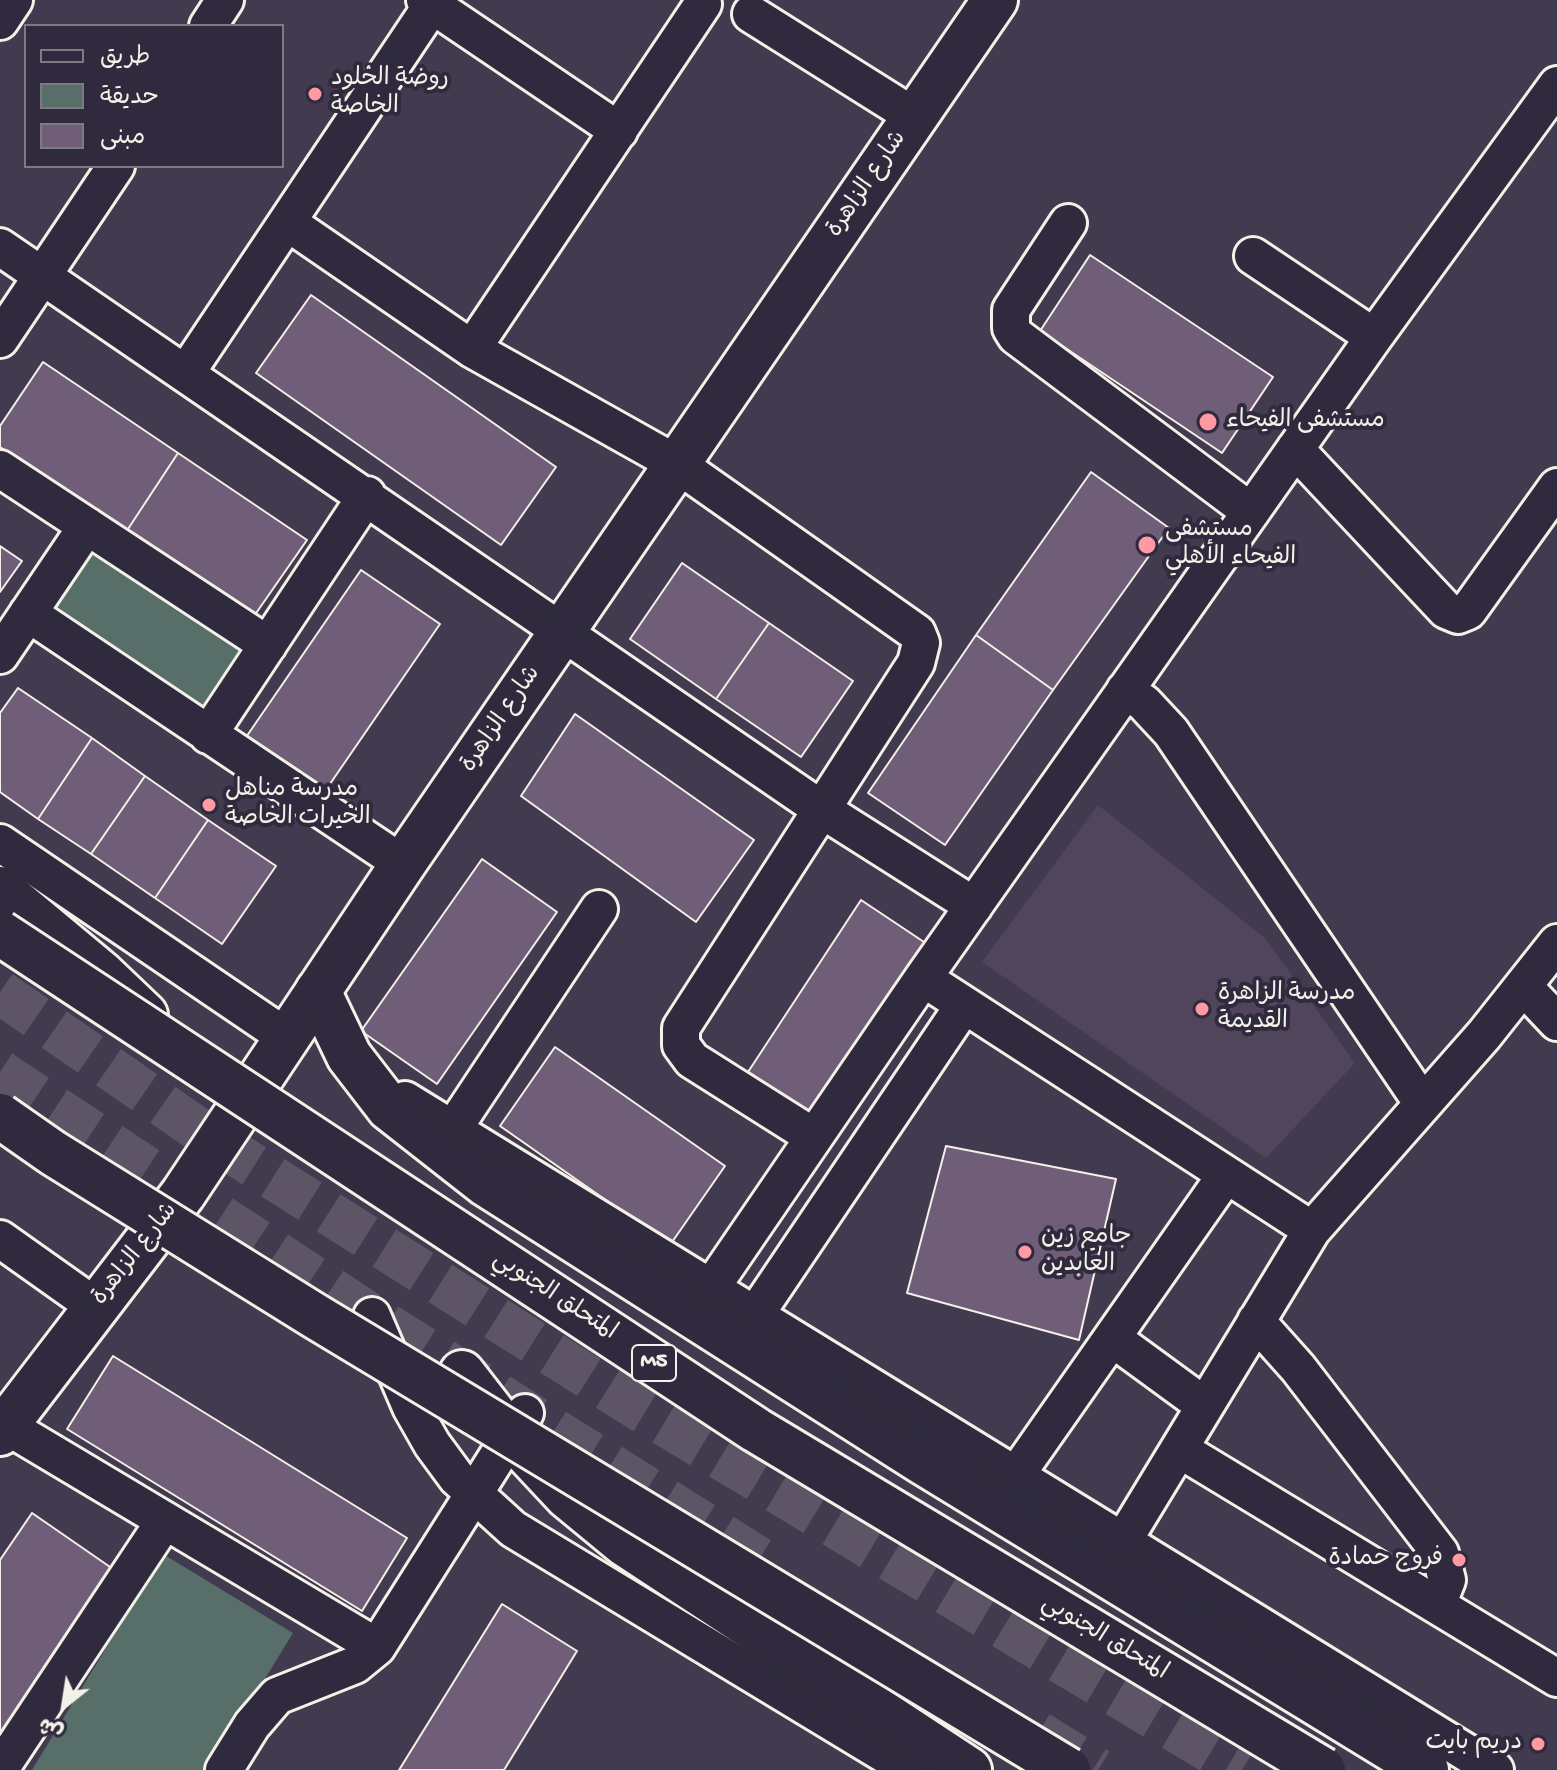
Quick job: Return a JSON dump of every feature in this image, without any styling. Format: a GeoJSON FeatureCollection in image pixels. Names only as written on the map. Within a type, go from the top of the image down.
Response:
{"type":"FeatureCollection","features":[{"type":"Feature","properties":{"kind":"main road","name":"شارع الزاهرة"},"geometry":{"type":"LineString","coordinates":[[2,1427],[183,1194],[403,864],[995,0]]}},
{"type":"Feature","properties":{"kind":"main road"},"geometry":{"type":"LineString","coordinates":[[0,889],[102,974],[181,1050]]}},
{"type":"Feature","properties":{"kind":"main road","name":"المتحلق الجنوبي"},"geometry":{"type":"LineString","coordinates":[[0,933],[756,1430],[1323,1770]]}},
{"type":"Feature","properties":{"kind":"main road"},"geometry":{"type":"LineString","coordinates":[[318,991],[349,1056],[370,1086],[410,1127],[486,1184],[921,1461],[1426,1770]]}},
{"type":"Feature","properties":{"kind":"main road"},"geometry":{"type":"LineString","coordinates":[[0,1116],[53,1153],[315,1316],[1068,1770]]}},
{"type":"Feature","properties":{"kind":"main road"},"geometry":{"type":"LineString","coordinates":[[462,1373],[517,1424],[567,1496],[624,1543],[969,1770]]}},
{"type":"Feature","properties":{"kind":"street"},"geometry":{"type":"LineString","coordinates":[[0,21],[14,0]]}},
{"type":"Feature","properties":{"kind":"street"},"geometry":{"type":"LineString","coordinates":[[209,24],[225,0]]}},
{"type":"Feature","properties":{"kind":"street"},"geometry":{"type":"LineString","coordinates":[[186,373],[429,2],[619,131]]}},
{"type":"Feature","properties":{"kind":"street"},"geometry":{"type":"LineString","coordinates":[[472,349],[619,131],[700,2],[734,20],[755,7],[915,117]]}},
{"type":"Feature","properties":{"kind":"street"},"geometry":{"type":"LineString","coordinates":[[711,1288],[1125,690],[1374,337],[1557,85]]}},
{"type":"Feature","properties":{"kind":"street"},"geometry":{"type":"LineString","coordinates":[[0,339],[115,168]]}},
{"type":"Feature","properties":{"kind":"street"},"geometry":{"type":"LineString","coordinates":[[287,222],[472,349],[677,464],[917,633],[920,654],[916,663],[685,1020],[680,1036],[692,1060],[814,1137]]}},
{"type":"Feature","properties":{"kind":"street"},"geometry":{"type":"LineString","coordinates":[[1068,223],[1011,310],[1011,328],[1016,336],[1251,512]]}},
{"type":"Feature","properties":{"kind":"street"},"geometry":{"type":"LineString","coordinates":[[0,247],[367,495],[821,809],[974,906]]}},
{"type":"Feature","properties":{"kind":"street"},"geometry":{"type":"LineString","coordinates":[[1253,256],[1374,337]]}},
{"type":"Feature","properties":{"kind":"street"},"geometry":{"type":"LineString","coordinates":[[1295,449],[1446,610],[1458,615],[1468,611],[1557,487]]}},
{"type":"Feature","properties":{"kind":"street"},"geometry":{"type":"LineString","coordinates":[[0,469],[268,645]]}},
{"type":"Feature","properties":{"kind":"street"},"geometry":{"type":"LineString","coordinates":[[208,735],[367,495]]}},
{"type":"Feature","properties":{"kind":"street"},"geometry":{"type":"LineString","coordinates":[[0,655],[87,526]]}},
{"type":"Feature","properties":{"kind":"street"},"geometry":{"type":"LineString","coordinates":[[28,613],[403,864]]}},
{"type":"Feature","properties":{"kind":"street"},"geometry":{"type":"LineString","coordinates":[[1125,690],[1144,703],[1171,732],[1423,1104]]}},
{"type":"Feature","properties":{"kind":"street"},"geometry":{"type":"LineString","coordinates":[[0,843],[286,1037]]}},
{"type":"Feature","properties":{"kind":"street"},"geometry":{"type":"LineString","coordinates":[[453,1129],[599,909]]}},
{"type":"Feature","properties":{"kind":"street"},"geometry":{"type":"LineString","coordinates":[[1123,1541],[1312,1230],[1524,987],[1557,943]]}},
{"type":"Feature","properties":{"kind":"street"},"geometry":{"type":"LineString","coordinates":[[923,978],[1312,1230]]}},
{"type":"Feature","properties":{"kind":"street"},"geometry":{"type":"LineString","coordinates":[[1524,987],[1557,1022]]}},
{"type":"Feature","properties":{"kind":"street"},"geometry":{"type":"LineString","coordinates":[[755,1315],[964,1005]]}},
{"type":"Feature","properties":{"kind":"street"},"geometry":{"type":"LineString","coordinates":[[370,1086],[406,1100],[1495,1770]]}},
{"type":"Feature","properties":{"kind":"street"},"geometry":{"type":"LineString","coordinates":[[1016,1475],[1226,1175]]}},
{"type":"Feature","properties":{"kind":"street"},"geometry":{"type":"LineString","coordinates":[[0,1239],[96,1307]]}},
{"type":"Feature","properties":{"kind":"street"},"geometry":{"type":"LineString","coordinates":[[372,1316],[411,1407],[432,1444],[474,1495],[551,1555],[911,1770]]}},
{"type":"Feature","properties":{"kind":"street"},"geometry":{"type":"LineString","coordinates":[[1256,1321],[1298,1368],[1440,1553],[1447,1580],[1437,1605]]}},
{"type":"Feature","properties":{"kind":"street"},"geometry":{"type":"LineString","coordinates":[[1112,1338],[1205,1406]]}},
{"type":"Feature","properties":{"kind":"street"},"geometry":{"type":"LineString","coordinates":[[224,1770],[252,1725],[277,1696],[355,1665],[377,1647],[517,1424]]}},
{"type":"Feature","properties":{"kind":"street"},"geometry":{"type":"LineString","coordinates":[[2,1427],[377,1647]]}},
{"type":"Feature","properties":{"kind":"street"},"geometry":{"type":"LineString","coordinates":[[1179,1449],[1557,1678]]}},
{"type":"Feature","properties":{"kind":"street"},"geometry":{"type":"LineString","coordinates":[[0,1769],[164,1522]]}},
{"type":"Feature","properties":{"kind":"shaded area"},"geometry":{"type":"Polygon","coordinates":[[[1098,805],[1265,938],[1355,1063],[1266,1158],[982,962],[1098,805]]]}},
{"type":"Feature","properties":{"kind":"green space"},"geometry":{"type":"Polygon","coordinates":[[[98,546],[251,648],[206,716],[53,614],[98,546]]]}},
{"type":"Feature","properties":{"kind":"green space"},"geometry":{"type":"Polygon","coordinates":[[[163,1554],[293,1633],[209,1770],[32,1770],[163,1554]]]}},
{"type":"Feature","properties":{"kind":"building"},"geometry":{"type":"Polygon","coordinates":[[[1090,255],[1273,377],[1222,453],[1040,331],[1090,255]]]}},
{"type":"Feature","properties":{"kind":"building"},"geometry":{"type":"Polygon","coordinates":[[[311,295],[556,467],[501,545],[256,373],[311,295]]]}},
{"type":"Feature","properties":{"kind":"building"},"geometry":{"type":"Polygon","coordinates":[[[43,362],[178,453],[126,532],[0,447],[0,426],[43,362]]]}},
{"type":"Feature","properties":{"kind":"building"},"geometry":{"type":"Polygon","coordinates":[[[178,453],[307,540],[252,619],[126,532],[178,453]]]}},
{"type":"Feature","properties":{"kind":"building"},"geometry":{"type":"Polygon","coordinates":[[[1091,472],[1169,528],[1053,690],[976,635],[1091,472]]]}},
{"type":"Feature","properties":{"kind":"building"},"geometry":{"type":"Polygon","coordinates":[[[0,546],[22,561],[0,592],[0,546]]]}},
{"type":"Feature","properties":{"kind":"building"},"geometry":{"type":"Polygon","coordinates":[[[682,563],[769,623],[716,699],[630,639],[682,563]]]}},
{"type":"Feature","properties":{"kind":"building"},"geometry":{"type":"Polygon","coordinates":[[[361,570],[440,624],[321,797],[242,743],[361,570]]]}},
{"type":"Feature","properties":{"kind":"building"},"geometry":{"type":"Polygon","coordinates":[[[769,623],[853,681],[801,757],[716,699],[769,623]]]}},
{"type":"Feature","properties":{"kind":"building"},"geometry":{"type":"Polygon","coordinates":[[[976,635],[1053,690],[945,845],[868,793],[976,635]]]}},
{"type":"Feature","properties":{"kind":"building"},"geometry":{"type":"Polygon","coordinates":[[[18,688],[92,738],[38,819],[0,792],[0,713],[18,688]]]}},
{"type":"Feature","properties":{"kind":"building"},"geometry":{"type":"Polygon","coordinates":[[[575,714],[754,840],[696,922],[521,796],[575,714]]]}},
{"type":"Feature","properties":{"kind":"building"},"geometry":{"type":"Polygon","coordinates":[[[92,738],[145,776],[91,854],[38,819],[92,738]]]}},
{"type":"Feature","properties":{"kind":"building"},"geometry":{"type":"Polygon","coordinates":[[[145,776],[208,820],[155,898],[91,854],[145,776]]]}},
{"type":"Feature","properties":{"kind":"building"},"geometry":{"type":"Polygon","coordinates":[[[208,820],[276,866],[222,944],[155,898],[208,820]]]}},
{"type":"Feature","properties":{"kind":"building"},"geometry":{"type":"Polygon","coordinates":[[[482,859],[557,912],[437,1084],[361,1031],[482,859]]]}},
{"type":"Feature","properties":{"kind":"building"},"geometry":{"type":"Polygon","coordinates":[[[861,900],[927,944],[814,1116],[748,1072],[861,900]]]}},
{"type":"Feature","properties":{"kind":"building"},"geometry":{"type":"Polygon","coordinates":[[[555,1047],[725,1166],[670,1245],[500,1126],[555,1047]]]}},
{"type":"Feature","properties":{"kind":"building","name":"جامع زين العابدين"},"geometry":{"type":"Polygon","coordinates":[[[946,1146],[1116,1179],[1079,1340],[907,1293],[946,1146]]]}},
{"type":"Feature","properties":{"kind":"building"},"geometry":{"type":"Polygon","coordinates":[[[113,1356],[407,1538],[362,1611],[67,1429],[113,1356]]]}},
{"type":"Feature","properties":{"kind":"building"},"geometry":{"type":"Polygon","coordinates":[[[32,1513],[113,1569],[0,1734],[0,1560],[32,1513]]]}},
{"type":"Feature","properties":{"kind":"building"},"geometry":{"type":"Polygon","coordinates":[[[502,1604],[577,1651],[504,1770],[399,1770],[502,1604]]]}},
{"type":"Feature","properties":{"kind":"tunnel"},"geometry":{"type":"LineString","coordinates":[[0,992],[218,1143],[636,1407],[1242,1770]]}},
{"type":"Feature","properties":{"kind":"tunnel"},"geometry":{"type":"LineString","coordinates":[[0,1072],[372,1316],[769,1565]]}},
{"type":"Feature","properties":{"kind":"tunnel"},"geometry":{"type":"LineString","coordinates":[[1038,1733],[1098,1770]]}},
{"type":"Feature","properties":{"kind":"place","name":"روضة الخلود الخاصة"},"geometry":{"type":"Point","coordinates":[315,94]}},
{"type":"Feature","properties":{"kind":"place","name":"مستشفى الفيحاء"},"geometry":{"type":"Point","coordinates":[1208,422]}},
{"type":"Feature","properties":{"kind":"place","name":"مستشفى الفيحاء الأهلي"},"geometry":{"type":"Point","coordinates":[1147,545]}},
{"type":"Feature","properties":{"kind":"place","name":"مدرسة مناهل الخيرات الخاصة"},"geometry":{"type":"Point","coordinates":[209,805]}},
{"type":"Feature","properties":{"kind":"place","name":"مدرسة الزاهرة القديمة"},"geometry":{"type":"Point","coordinates":[1202,1009]}},
{"type":"Feature","properties":{"kind":"place","name":"جامع زين العابدين"},"geometry":{"type":"Point","coordinates":[1025,1252]}},
{"type":"Feature","properties":{"kind":"place","name":"فروج حمادة"},"geometry":{"type":"Point","coordinates":[1459,1560]}},
{"type":"Feature","properties":{"kind":"place","name":"دريم بايت"},"geometry":{"type":"Point","coordinates":[1538,1744]}}]}
